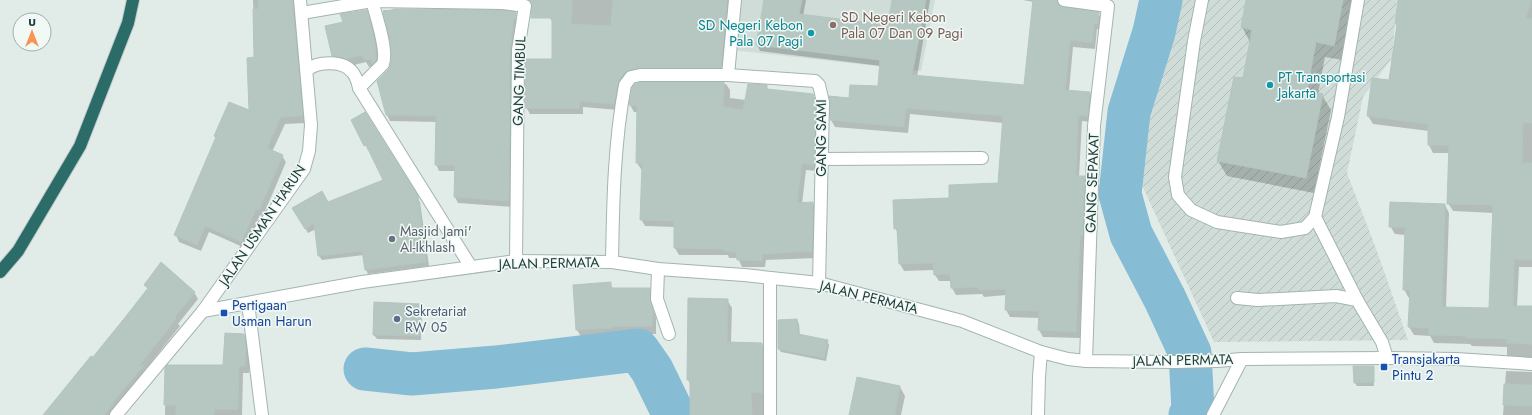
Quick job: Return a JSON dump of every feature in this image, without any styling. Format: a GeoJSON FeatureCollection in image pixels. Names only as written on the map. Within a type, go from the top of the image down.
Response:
{"type":"FeatureCollection","features":[{"type":"Feature","properties":{"kind":"highway"},"geometry":{"type":"LineString","coordinates":[[0,272],[18,251],[80,146],[128,24],[133,0]]}},
{"type":"Feature","properties":{"kind":"street","name":"JALAN USMAN HARUN"},"geometry":{"type":"LineString","coordinates":[[116,415],[203,311],[304,170],[309,151],[311,125],[300,0]]}},
{"type":"Feature","properties":{"kind":"street"},"geometry":{"type":"LineString","coordinates":[[612,262],[614,174],[625,85],[631,77],[640,75],[728,75],[735,0]]}},
{"type":"Feature","properties":{"kind":"street","name":"GANG SEPAKAT"},"geometry":{"type":"LineString","coordinates":[[1064,0],[1108,6],[1094,126],[1086,361]]}},
{"type":"Feature","properties":{"kind":"street"},"geometry":{"type":"LineString","coordinates":[[1202,0],[1194,41],[1175,177],[1178,195],[1191,210],[1217,222],[1253,229],[1281,232],[1304,228],[1315,218],[1338,117],[1358,0]]}},
{"type":"Feature","properties":{"kind":"street","name":"GANG TIMBUL"},"geometry":{"type":"LineString","coordinates":[[302,13],[372,1],[525,3],[518,50],[516,261]]}},
{"type":"Feature","properties":{"kind":"street"},"geometry":{"type":"LineString","coordinates":[[359,88],[383,64],[385,59],[372,1]]}},
{"type":"Feature","properties":{"kind":"street"},"geometry":{"type":"LineString","coordinates":[[307,70],[312,66],[317,65],[340,65],[353,73],[359,88],[471,267]]}},
{"type":"Feature","properties":{"kind":"street","name":"GANG SAMI"},"geometry":{"type":"LineString","coordinates":[[728,75],[816,81],[819,85],[823,102],[819,283]]}},
{"type":"Feature","properties":{"kind":"street"},"geometry":{"type":"LineString","coordinates":[[822,159],[982,158]]}},
{"type":"Feature","properties":{"kind":"street"},"geometry":{"type":"LineString","coordinates":[[1315,218],[1357,300],[1382,342],[1387,358]]}},
{"type":"Feature","properties":{"kind":"street","name":"JALAN PERMATA"},"geometry":{"type":"LineString","coordinates":[[203,311],[362,282],[516,261],[612,262],[658,269],[744,275],[819,283],[962,321],[1041,352],[1068,359],[1086,361],[1217,362],[1242,359],[1387,358],[1456,359],[1532,364]]}},
{"type":"Feature","properties":{"kind":"street"},"geometry":{"type":"LineString","coordinates":[[658,269],[657,299],[669,334]]}},
{"type":"Feature","properties":{"kind":"street"},"geometry":{"type":"LineString","coordinates":[[770,278],[770,415]]}},
{"type":"Feature","properties":{"kind":"street"},"geometry":{"type":"LineString","coordinates":[[1237,298],[1258,300],[1336,296],[1357,300]]}},
{"type":"Feature","properties":{"kind":"street"},"geometry":{"type":"LineString","coordinates":[[248,303],[262,415]]}},
{"type":"Feature","properties":{"kind":"street"},"geometry":{"type":"LineString","coordinates":[[1038,415],[1041,352]]}},
{"type":"Feature","properties":{"kind":"street"},"geometry":{"type":"LineString","coordinates":[[1213,415],[1242,359]]}},
{"type":"Feature","properties":{"kind":"shaded area","name":"SD Negeri Kebon Pala 07 Dan 09 Pagi"},"geometry":{"type":"Polygon","coordinates":[[[739,0],[935,0],[921,71],[732,50],[739,0]]]}},
{"type":"Feature","properties":{"kind":"shaded area"},"geometry":{"type":"Polygon","coordinates":[[[1173,0],[1397,0],[1392,58],[1363,97],[1347,173],[1378,254],[1408,340],[1214,342],[1135,170],[1173,0]]]}},
{"type":"Feature","properties":{"kind":"building"},"geometry":{"type":"Polygon","coordinates":[[[258,0],[292,0],[303,116],[281,117],[267,148],[283,155],[259,210],[256,209],[241,242],[205,226],[197,245],[174,235],[216,137],[214,136],[229,102],[249,110],[247,58],[254,57],[253,9],[259,9],[258,0]]]}},
{"type":"Feature","properties":{"kind":"building"},"geometry":{"type":"Polygon","coordinates":[[[529,0],[572,0],[571,24],[611,26],[613,0],[727,0],[721,68],[638,68],[625,72],[619,80],[614,104],[579,101],[579,108],[525,108],[525,59],[552,59],[552,18],[531,18],[532,7],[529,0]]]}},
{"type":"Feature","properties":{"kind":"building"},"geometry":{"type":"Polygon","coordinates":[[[764,0],[802,0],[799,14],[888,25],[892,0],[926,0],[912,75],[1024,85],[1033,0],[1057,0],[1059,6],[1099,12],[1098,24],[1094,23],[1092,43],[1070,40],[1065,90],[1090,92],[1088,116],[1078,115],[1076,176],[1085,176],[1083,235],[1080,235],[1076,332],[1038,330],[1039,311],[1005,310],[1006,289],[979,290],[978,287],[951,288],[950,274],[934,275],[933,263],[899,264],[897,228],[894,229],[893,200],[949,198],[949,185],[998,183],[1003,116],[906,108],[904,127],[830,120],[829,96],[849,98],[850,85],[878,86],[880,60],[756,45],[764,0]]]}},
{"type":"Feature","properties":{"kind":"building","name":"PT Transportasi Jakarta"},"geometry":{"type":"Polygon","coordinates":[[[1246,0],[1343,0],[1334,46],[1316,42],[1307,91],[1323,94],[1306,178],[1217,161],[1234,77],[1243,78],[1252,30],[1241,27],[1246,0]]]}},
{"type":"Feature","properties":{"kind":"building"},"geometry":{"type":"Polygon","coordinates":[[[1398,0],[1531,0],[1526,18],[1532,19],[1532,123],[1523,122],[1522,163],[1532,163],[1532,260],[1514,259],[1513,306],[1532,306],[1532,344],[1506,343],[1507,339],[1428,335],[1429,328],[1408,327],[1410,290],[1403,290],[1405,227],[1389,227],[1390,202],[1445,204],[1442,307],[1489,308],[1493,205],[1447,204],[1449,145],[1428,145],[1428,124],[1367,116],[1372,78],[1389,80],[1397,24],[1395,24],[1398,0]]]}},
{"type":"Feature","properties":{"kind":"building"},"geometry":{"type":"Polygon","coordinates":[[[395,9],[502,10],[516,12],[510,50],[509,201],[454,197],[455,165],[435,165],[436,116],[386,115],[377,81],[389,69],[392,59],[390,40],[383,12],[395,9]]]}},
{"type":"Feature","properties":{"kind":"building"},"geometry":{"type":"Polygon","coordinates":[[[367,10],[375,43],[376,60],[372,64],[371,59],[364,60],[362,55],[346,59],[332,56],[325,26],[343,22],[340,14],[367,10]]]}},
{"type":"Feature","properties":{"kind":"building"},"geometry":{"type":"Polygon","coordinates":[[[641,82],[724,82],[723,107],[743,110],[748,84],[767,85],[767,89],[813,94],[815,103],[814,165],[802,163],[797,203],[813,202],[812,251],[762,254],[762,261],[737,260],[736,252],[724,251],[724,249],[674,248],[674,221],[640,220],[642,163],[636,163],[637,106],[629,105],[632,88],[635,84],[641,82]]]}},
{"type":"Feature","properties":{"kind":"building"},"geometry":{"type":"Polygon","coordinates":[[[365,112],[418,196],[426,262],[365,270],[362,251],[318,256],[314,223],[305,229],[292,208],[322,191],[328,202],[383,180],[366,145],[364,146],[351,120],[365,112]]]}},
{"type":"Feature","properties":{"kind":"building"},"geometry":{"type":"Polygon","coordinates":[[[161,262],[195,292],[139,366],[144,365],[112,403],[113,404],[104,415],[43,415],[91,356],[93,357],[148,288],[144,285],[161,262]]]}},
{"type":"Feature","properties":{"kind":"building"},"geometry":{"type":"Polygon","coordinates":[[[611,282],[611,288],[650,288],[650,299],[653,309],[652,326],[613,326],[613,328],[576,330],[573,285],[611,282]]]}},
{"type":"Feature","properties":{"kind":"building"},"geometry":{"type":"Polygon","coordinates":[[[688,298],[728,299],[727,342],[762,343],[762,393],[751,392],[752,415],[690,415],[690,380],[687,380],[688,298]]]}},
{"type":"Feature","properties":{"kind":"building","name":"Sekretariat RW 05"},"geometry":{"type":"Polygon","coordinates":[[[374,302],[421,304],[420,336],[373,335],[374,302]]]}},
{"type":"Feature","properties":{"kind":"building"},"geometry":{"type":"Polygon","coordinates":[[[797,319],[798,334],[828,340],[824,358],[778,349],[778,320],[797,319]]]}},
{"type":"Feature","properties":{"kind":"building"},"geometry":{"type":"Polygon","coordinates":[[[225,333],[244,334],[246,349],[245,366],[239,366],[238,409],[214,409],[214,415],[176,415],[176,405],[164,405],[165,368],[167,365],[223,365],[225,333]]]}},
{"type":"Feature","properties":{"kind":"building"},"geometry":{"type":"Polygon","coordinates":[[[1353,366],[1374,366],[1374,382],[1354,383],[1353,366]]]}},
{"type":"Feature","properties":{"kind":"building"},"geometry":{"type":"Polygon","coordinates":[[[857,377],[900,386],[895,415],[849,415],[857,377]]]}},
{"type":"Feature","properties":{"kind":"building"},"geometry":{"type":"Polygon","coordinates":[[[1504,384],[1532,385],[1532,406],[1503,405],[1504,384]]]}},
{"type":"Feature","properties":{"kind":"waterway"},"geometry":{"type":"LineString","coordinates":[[1161,0],[1154,32],[1129,112],[1120,194],[1131,234],[1165,299],[1190,353],[1193,410],[1190,415]]}},
{"type":"Feature","properties":{"kind":"waterway"},"geometry":{"type":"LineString","coordinates":[[365,369],[412,374],[496,367],[638,350],[652,370],[671,409],[676,415]]}},
{"type":"Feature","properties":{"kind":"place","name":"SD Negeri Kebon Pala 07 Dan 09 Pagi"},"geometry":{"type":"Point","coordinates":[833,25]}},
{"type":"Feature","properties":{"kind":"place","name":"SD Negeri Kebon Pala 07 Pagi"},"geometry":{"type":"Point","coordinates":[811,33]}},
{"type":"Feature","properties":{"kind":"place","name":"PT Transportasi Jakarta"},"geometry":{"type":"Point","coordinates":[1270,85]}},
{"type":"Feature","properties":{"kind":"place","name":"Masjid Jami' Al-Ikhlash"},"geometry":{"type":"Point","coordinates":[392,239]}},
{"type":"Feature","properties":{"kind":"place","name":"Pertigaan Usman Harun"},"geometry":{"type":"Point","coordinates":[224,313]}},
{"type":"Feature","properties":{"kind":"place","name":"Sekretariat RW 05"},"geometry":{"type":"Point","coordinates":[397,319]}},
{"type":"Feature","properties":{"kind":"place","name":"Transjakarta Pintu 2"},"geometry":{"type":"Point","coordinates":[1384,367]}}]}
